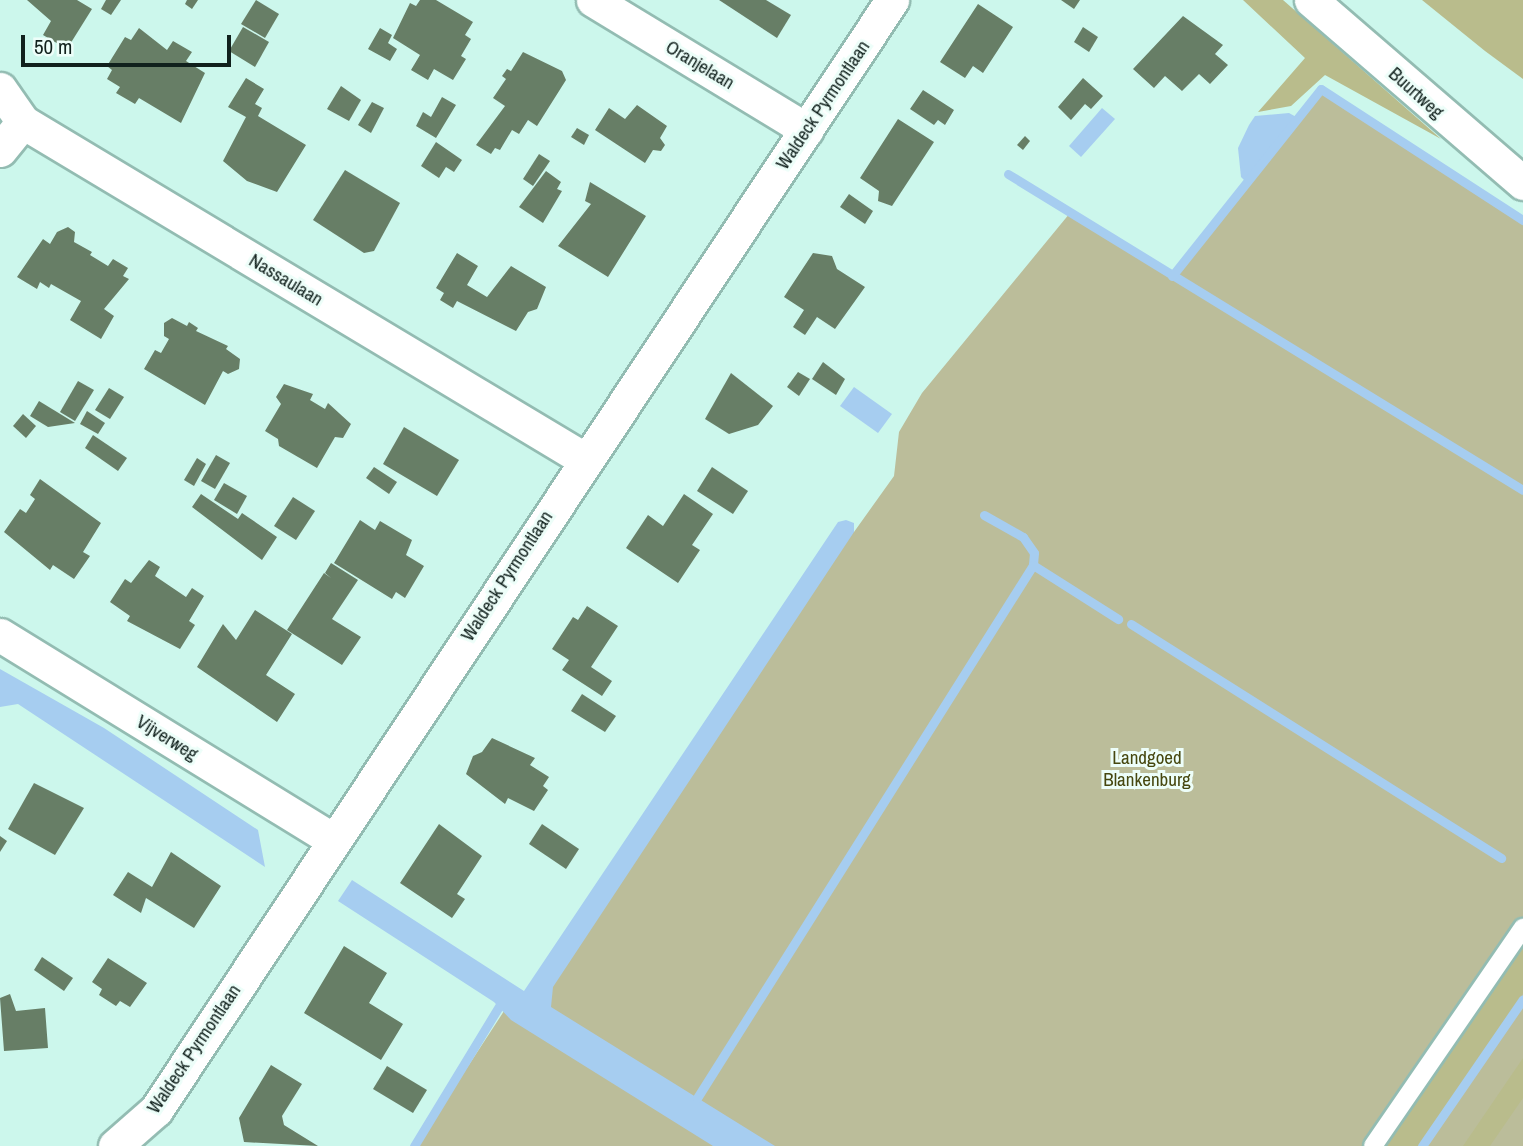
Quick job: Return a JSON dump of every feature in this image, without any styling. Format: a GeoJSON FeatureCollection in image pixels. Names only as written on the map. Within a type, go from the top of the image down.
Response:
{"type":"FeatureCollection","features":[{"type":"Feature","properties":{"kind":"street","name":"Oranjelaan"},"geometry":{"type":"LineString","coordinates":[[593,0],[807,130]]}},
{"type":"Feature","properties":{"kind":"street","name":"Waldeck Pyrmontlaan"},"geometry":{"type":"LineString","coordinates":[[115,1146],[156,1110],[584,459],[892,0]]}},
{"type":"Feature","properties":{"kind":"street","name":"Buurtweg"},"geometry":{"type":"LineString","coordinates":[[1311,0],[1523,183]]}},
{"type":"Feature","properties":{"kind":"street","name":"Nassaulaan"},"geometry":{"type":"LineString","coordinates":[[0,89],[23,122],[584,459]]}},
{"type":"Feature","properties":{"kind":"street"},"geometry":{"type":"LineString","coordinates":[[0,150],[23,122]]}},
{"type":"Feature","properties":{"kind":"street","name":"Vijverweg"},"geometry":{"type":"LineString","coordinates":[[0,635],[334,840]]}},
{"type":"Feature","properties":{"kind":"lane"},"geometry":{"type":"LineString","coordinates":[[1373,1146],[1523,928]]}},
{"type":"Feature","properties":{"kind":"green space"},"geometry":{"type":"Polygon","coordinates":[[[1243,0],[1283,0],[1441,139],[1325,75],[1291,106],[1258,112],[1305,58],[1243,0]]]}},
{"type":"Feature","properties":{"kind":"green space"},"geometry":{"type":"Polygon","coordinates":[[[1422,0],[1523,0],[1523,79],[1485,51],[1422,0]]]}},
{"type":"Feature","properties":{"kind":"green space","name":"Landgoed Blankenburg"},"geometry":{"type":"Polygon","coordinates":[[[1321,89],[1523,220],[1523,1146],[416,1146],[506,1008],[544,981],[842,531],[854,532],[894,476],[899,432],[922,393],[1070,213],[1172,276],[1321,89]]]}},
{"type":"Feature","properties":{"kind":"green space"},"geometry":{"type":"Polygon","coordinates":[[[1523,938],[1523,993],[1420,1146],[1382,1146],[1523,938]]]}},
{"type":"Feature","properties":{"kind":"green space"},"geometry":{"type":"Polygon","coordinates":[[[1523,1058],[1523,1098],[1490,1146],[1463,1146],[1523,1058]]]}},
{"type":"Feature","properties":{"kind":"water"},"geometry":{"type":"Polygon","coordinates":[[[1102,108],[1115,119],[1081,157],[1069,146],[1102,108]]]}},
{"type":"Feature","properties":{"kind":"water"},"geometry":{"type":"Polygon","coordinates":[[[1289,113],[1298,118],[1246,182],[1241,177],[1238,148],[1249,125],[1255,116],[1289,113]]]}},
{"type":"Feature","properties":{"kind":"water"},"geometry":{"type":"Polygon","coordinates":[[[854,387],[892,414],[878,433],[840,406],[854,387]]]}},
{"type":"Feature","properties":{"kind":"water"},"geometry":{"type":"Polygon","coordinates":[[[846,520],[854,523],[854,532],[553,987],[551,1007],[775,1146],[713,1146],[511,1020],[494,1002],[338,901],[352,880],[524,991],[838,522],[846,520]]]}},
{"type":"Feature","properties":{"kind":"water"},"geometry":{"type":"Polygon","coordinates":[[[0,669],[104,728],[258,830],[265,867],[18,704],[0,707],[0,669]]]}},
{"type":"Feature","properties":{"kind":"building"},"geometry":{"type":"Polygon","coordinates":[[[27,0],[77,0],[92,9],[67,49],[43,35],[51,21],[27,0]]]}},
{"type":"Feature","properties":{"kind":"building"},"geometry":{"type":"Polygon","coordinates":[[[106,0],[121,0],[111,15],[101,9],[106,0]]]}},
{"type":"Feature","properties":{"kind":"building"},"geometry":{"type":"Polygon","coordinates":[[[187,0],[198,0],[192,9],[185,4],[187,0]]]}},
{"type":"Feature","properties":{"kind":"building"},"geometry":{"type":"Polygon","coordinates":[[[256,0],[279,14],[265,38],[241,24],[256,0]]]}},
{"type":"Feature","properties":{"kind":"building"},"geometry":{"type":"Polygon","coordinates":[[[420,0],[436,0],[473,22],[465,35],[471,39],[461,56],[466,59],[453,80],[434,69],[428,80],[411,70],[420,55],[393,38],[410,3],[416,6],[420,0]]]}},
{"type":"Feature","properties":{"kind":"building"},"geometry":{"type":"Polygon","coordinates":[[[719,0],[766,0],[791,15],[777,38],[719,0]]]}},
{"type":"Feature","properties":{"kind":"building"},"geometry":{"type":"Polygon","coordinates":[[[1061,0],[1080,0],[1074,9],[1061,0]]]}},
{"type":"Feature","properties":{"kind":"building"},"geometry":{"type":"Polygon","coordinates":[[[978,4],[1013,27],[983,73],[973,66],[965,78],[940,62],[978,4]]]}},
{"type":"Feature","properties":{"kind":"building"},"geometry":{"type":"Polygon","coordinates":[[[1183,16],[1223,45],[1215,54],[1228,65],[1210,84],[1199,74],[1182,91],[1165,76],[1154,88],[1133,69],[1183,16]]]}},
{"type":"Feature","properties":{"kind":"building"},"geometry":{"type":"Polygon","coordinates":[[[243,27],[269,42],[255,67],[229,51],[243,27]]]}},
{"type":"Feature","properties":{"kind":"building"},"geometry":{"type":"Polygon","coordinates":[[[1083,27],[1098,37],[1089,52],[1074,42],[1083,27]]]}},
{"type":"Feature","properties":{"kind":"building"},"geometry":{"type":"Polygon","coordinates":[[[139,28],[167,50],[173,41],[192,52],[186,61],[205,73],[181,123],[139,98],[135,104],[116,93],[120,87],[107,79],[112,70],[107,66],[125,37],[131,40],[139,28]]]}},
{"type":"Feature","properties":{"kind":"building"},"geometry":{"type":"Polygon","coordinates":[[[380,28],[392,35],[388,43],[397,49],[390,61],[368,49],[380,28]]]}},
{"type":"Feature","properties":{"kind":"building"},"geometry":{"type":"Polygon","coordinates":[[[523,52],[562,71],[566,80],[537,126],[528,120],[519,134],[512,130],[500,150],[495,148],[491,154],[476,145],[505,106],[493,98],[506,79],[502,76],[507,69],[511,71],[523,52]]]}},
{"type":"Feature","properties":{"kind":"building"},"geometry":{"type":"Polygon","coordinates":[[[246,78],[264,89],[255,104],[262,108],[258,116],[306,145],[277,192],[247,181],[223,161],[246,117],[228,107],[246,78]]]}},
{"type":"Feature","properties":{"kind":"building"},"geometry":{"type":"Polygon","coordinates":[[[1083,78],[1103,96],[1091,109],[1085,104],[1071,120],[1058,107],[1083,78]]]}},
{"type":"Feature","properties":{"kind":"building"},"geometry":{"type":"Polygon","coordinates":[[[341,86],[361,100],[349,121],[327,109],[341,86]]]}},
{"type":"Feature","properties":{"kind":"building"},"geometry":{"type":"Polygon","coordinates":[[[923,90],[954,110],[945,125],[938,120],[934,125],[910,109],[923,90]]]}},
{"type":"Feature","properties":{"kind":"building"},"geometry":{"type":"Polygon","coordinates":[[[442,97],[456,105],[436,138],[416,126],[423,112],[431,117],[442,97]]]}},
{"type":"Feature","properties":{"kind":"building"},"geometry":{"type":"Polygon","coordinates":[[[372,102],[384,108],[371,133],[358,125],[372,102]]]}},
{"type":"Feature","properties":{"kind":"building"},"geometry":{"type":"Polygon","coordinates":[[[637,105],[667,126],[660,138],[665,145],[661,151],[653,150],[645,163],[595,130],[609,108],[625,119],[637,105]]]}},
{"type":"Feature","properties":{"kind":"building"},"geometry":{"type":"Polygon","coordinates":[[[898,119],[934,142],[892,206],[878,201],[879,191],[860,178],[898,119]]]}},
{"type":"Feature","properties":{"kind":"building"},"geometry":{"type":"Polygon","coordinates":[[[577,128],[589,135],[584,145],[571,137],[577,128]]]}},
{"type":"Feature","properties":{"kind":"building"},"geometry":{"type":"Polygon","coordinates":[[[1025,136],[1030,141],[1023,150],[1017,145],[1025,136]]]}},
{"type":"Feature","properties":{"kind":"building"},"geometry":{"type":"Polygon","coordinates":[[[436,142],[462,160],[454,172],[446,167],[439,178],[421,166],[436,142]]]}},
{"type":"Feature","properties":{"kind":"building"},"geometry":{"type":"Polygon","coordinates":[[[539,154],[550,161],[533,186],[523,179],[539,154]]]}},
{"type":"Feature","properties":{"kind":"building"},"geometry":{"type":"Polygon","coordinates":[[[345,170],[400,203],[374,251],[364,253],[313,220],[345,170]]]}},
{"type":"Feature","properties":{"kind":"building"},"geometry":{"type":"Polygon","coordinates":[[[546,171],[561,182],[557,189],[562,191],[543,223],[519,207],[546,171]]]}},
{"type":"Feature","properties":{"kind":"building"},"geometry":{"type":"Polygon","coordinates":[[[590,182],[646,216],[608,277],[558,246],[591,204],[585,201],[590,182]]]}},
{"type":"Feature","properties":{"kind":"building"},"geometry":{"type":"Polygon","coordinates":[[[849,194],[873,211],[865,224],[840,207],[849,194]]]}},
{"type":"Feature","properties":{"kind":"building"},"geometry":{"type":"Polygon","coordinates":[[[68,227],[75,232],[74,242],[92,252],[90,255],[108,266],[113,259],[128,268],[123,276],[129,279],[104,309],[114,316],[101,339],[70,320],[81,301],[51,284],[49,288],[40,282],[37,289],[17,277],[43,239],[50,244],[57,232],[68,227]]]}},
{"type":"Feature","properties":{"kind":"building"},"geometry":{"type":"Polygon","coordinates":[[[457,253],[478,266],[467,285],[487,297],[511,266],[546,287],[537,309],[528,312],[516,331],[457,301],[453,308],[440,300],[444,293],[436,288],[457,253]]]}},
{"type":"Feature","properties":{"kind":"building"},"geometry":{"type":"Polygon","coordinates":[[[813,253],[832,256],[837,269],[865,287],[835,329],[817,317],[805,335],[793,327],[804,310],[784,297],[813,253]]]}},
{"type":"Feature","properties":{"kind":"building"},"geometry":{"type":"Polygon","coordinates":[[[172,318],[187,326],[189,322],[198,328],[196,331],[228,346],[226,349],[240,359],[239,369],[228,374],[223,371],[205,405],[144,369],[155,350],[161,353],[169,339],[164,336],[164,323],[172,318]]]}},
{"type":"Feature","properties":{"kind":"building"},"geometry":{"type":"Polygon","coordinates":[[[823,362],[845,379],[836,395],[812,379],[823,362]]]}},
{"type":"Feature","properties":{"kind":"building"},"geometry":{"type":"Polygon","coordinates":[[[798,372],[810,379],[799,396],[787,387],[798,372]]]}},
{"type":"Feature","properties":{"kind":"building"},"geometry":{"type":"Polygon","coordinates":[[[731,373],[773,406],[758,425],[729,434],[705,419],[731,373]]]}},
{"type":"Feature","properties":{"kind":"building"},"geometry":{"type":"Polygon","coordinates":[[[78,381],[94,390],[75,421],[60,412],[78,381]]]}},
{"type":"Feature","properties":{"kind":"building"},"geometry":{"type":"Polygon","coordinates":[[[284,384],[313,394],[310,400],[325,409],[328,403],[351,424],[343,438],[335,437],[317,468],[279,446],[278,439],[265,431],[281,404],[276,397],[284,384]]]}},
{"type":"Feature","properties":{"kind":"building"},"geometry":{"type":"Polygon","coordinates":[[[109,388],[124,397],[110,419],[95,410],[109,388]]]}},
{"type":"Feature","properties":{"kind":"building"},"geometry":{"type":"Polygon","coordinates":[[[39,401],[75,423],[48,427],[30,416],[39,401]]]}},
{"type":"Feature","properties":{"kind":"building"},"geometry":{"type":"Polygon","coordinates":[[[87,411],[105,423],[98,434],[80,424],[87,411]]]}},
{"type":"Feature","properties":{"kind":"building"},"geometry":{"type":"Polygon","coordinates":[[[23,414],[36,426],[26,438],[13,426],[23,414]]]}},
{"type":"Feature","properties":{"kind":"building"},"geometry":{"type":"Polygon","coordinates":[[[404,427],[459,460],[437,496],[383,464],[404,427]]]}},
{"type":"Feature","properties":{"kind":"building"},"geometry":{"type":"Polygon","coordinates":[[[93,435],[127,458],[118,471],[85,448],[93,435]]]}},
{"type":"Feature","properties":{"kind":"building"},"geometry":{"type":"Polygon","coordinates":[[[216,455],[230,463],[215,489],[201,481],[216,455]]]}},
{"type":"Feature","properties":{"kind":"building"},"geometry":{"type":"Polygon","coordinates":[[[197,458],[206,464],[194,486],[184,480],[197,458]]]}},
{"type":"Feature","properties":{"kind":"building"},"geometry":{"type":"Polygon","coordinates":[[[374,467],[397,482],[389,494],[366,478],[374,467]]]}},
{"type":"Feature","properties":{"kind":"building"},"geometry":{"type":"Polygon","coordinates":[[[712,467],[748,491],[733,514],[697,491],[712,467]]]}},
{"type":"Feature","properties":{"kind":"building"},"geometry":{"type":"Polygon","coordinates":[[[40,479],[101,523],[83,552],[90,556],[74,579],[53,565],[50,570],[4,532],[20,509],[26,513],[35,499],[30,495],[40,479]]]}},
{"type":"Feature","properties":{"kind":"building"},"geometry":{"type":"Polygon","coordinates":[[[224,483],[247,496],[237,514],[214,500],[224,483]]]}},
{"type":"Feature","properties":{"kind":"building"},"geometry":{"type":"Polygon","coordinates":[[[201,494],[238,519],[242,513],[277,537],[262,560],[192,507],[201,494]]]}},
{"type":"Feature","properties":{"kind":"building"},"geometry":{"type":"Polygon","coordinates":[[[684,494],[713,514],[692,545],[700,550],[678,583],[626,548],[648,515],[663,526],[684,494]]]}},
{"type":"Feature","properties":{"kind":"building"},"geometry":{"type":"Polygon","coordinates":[[[293,497],[315,511],[296,540],[274,526],[293,497]]]}},
{"type":"Feature","properties":{"kind":"building"},"geometry":{"type":"Polygon","coordinates":[[[360,520],[375,530],[380,521],[412,540],[406,555],[424,566],[405,598],[396,592],[392,599],[334,563],[360,520]]]}},
{"type":"Feature","properties":{"kind":"building"},"geometry":{"type":"Polygon","coordinates":[[[149,560],[160,567],[155,576],[186,597],[192,588],[204,596],[189,621],[195,625],[180,649],[127,621],[130,616],[110,602],[125,579],[131,583],[149,560]]]}},
{"type":"Feature","properties":{"kind":"building"},"geometry":{"type":"Polygon","coordinates":[[[331,563],[358,580],[332,619],[361,637],[342,665],[287,630],[324,573],[331,578],[325,573],[331,563]]]}},
{"type":"Feature","properties":{"kind":"building"},"geometry":{"type":"Polygon","coordinates":[[[587,606],[618,626],[591,667],[612,681],[602,696],[562,670],[569,660],[552,649],[573,617],[578,620],[587,606]]]}},
{"type":"Feature","properties":{"kind":"building"},"geometry":{"type":"Polygon","coordinates":[[[255,610],[292,634],[266,675],[295,694],[277,722],[197,667],[223,624],[236,640],[255,610]]]}},
{"type":"Feature","properties":{"kind":"building"},"geometry":{"type":"Polygon","coordinates":[[[582,694],[616,716],[605,732],[571,711],[582,694]]]}},
{"type":"Feature","properties":{"kind":"building"},"geometry":{"type":"Polygon","coordinates":[[[492,738],[535,758],[530,765],[549,777],[543,786],[548,790],[534,811],[508,798],[505,804],[466,774],[473,756],[482,752],[492,738]]]}},
{"type":"Feature","properties":{"kind":"building"},"geometry":{"type":"Polygon","coordinates":[[[34,783],[84,808],[55,855],[8,829],[34,783]]]}},
{"type":"Feature","properties":{"kind":"building"},"geometry":{"type":"Polygon","coordinates":[[[439,824],[482,856],[457,894],[465,899],[452,918],[400,883],[439,824]]]}},
{"type":"Feature","properties":{"kind":"building"},"geometry":{"type":"Polygon","coordinates":[[[542,824],[579,849],[566,869],[529,844],[542,824]]]}},
{"type":"Feature","properties":{"kind":"building"},"geometry":{"type":"Polygon","coordinates":[[[0,836],[7,841],[0,852],[0,836]]]}},
{"type":"Feature","properties":{"kind":"building"},"geometry":{"type":"Polygon","coordinates":[[[171,852],[221,886],[194,928],[146,898],[141,913],[113,895],[128,872],[152,887],[171,852]]]}},
{"type":"Feature","properties":{"kind":"building"},"geometry":{"type":"Polygon","coordinates":[[[344,946],[387,973],[369,1003],[403,1024],[381,1060],[304,1013],[344,946]]]}},
{"type":"Feature","properties":{"kind":"building"},"geometry":{"type":"Polygon","coordinates":[[[42,957],[73,978],[64,991],[34,970],[42,957]]]}},
{"type":"Feature","properties":{"kind":"building"},"geometry":{"type":"Polygon","coordinates":[[[108,958],[147,983],[130,1007],[120,1001],[116,1006],[99,995],[102,989],[92,982],[108,958]]]}},
{"type":"Feature","properties":{"kind":"building"},"geometry":{"type":"Polygon","coordinates":[[[10,994],[16,1011],[45,1008],[48,1048],[4,1051],[0,998],[10,994]]]}},
{"type":"Feature","properties":{"kind":"building"},"geometry":{"type":"Polygon","coordinates":[[[271,1065],[302,1084],[282,1116],[284,1125],[318,1146],[244,1142],[239,1118],[271,1065]]]}},
{"type":"Feature","properties":{"kind":"building"},"geometry":{"type":"Polygon","coordinates":[[[387,1066],[427,1090],[413,1113],[373,1089],[387,1066]]]}},
{"type":"Feature","properties":{"kind":"waterway"},"geometry":{"type":"LineString","coordinates":[[1172,276],[1321,89],[1523,220]]}},
{"type":"Feature","properties":{"kind":"waterway"},"geometry":{"type":"LineString","coordinates":[[1008,174],[1523,490]]}},
{"type":"Feature","properties":{"kind":"waterway"},"geometry":{"type":"LineString","coordinates":[[984,515],[1023,537],[1034,553],[1033,565]]}},
{"type":"Feature","properties":{"kind":"waterway"},"geometry":{"type":"LineString","coordinates":[[697,1098],[1033,565],[1118,619]]}},
{"type":"Feature","properties":{"kind":"waterway"},"geometry":{"type":"LineString","coordinates":[[1131,624],[1501,858]]}},
{"type":"Feature","properties":{"kind":"waterway"},"geometry":{"type":"LineString","coordinates":[[1422,1146],[1523,999]]}},
{"type":"Feature","properties":{"kind":"waterway"},"geometry":{"type":"LineString","coordinates":[[414,1146],[499,1006]]}}]}
